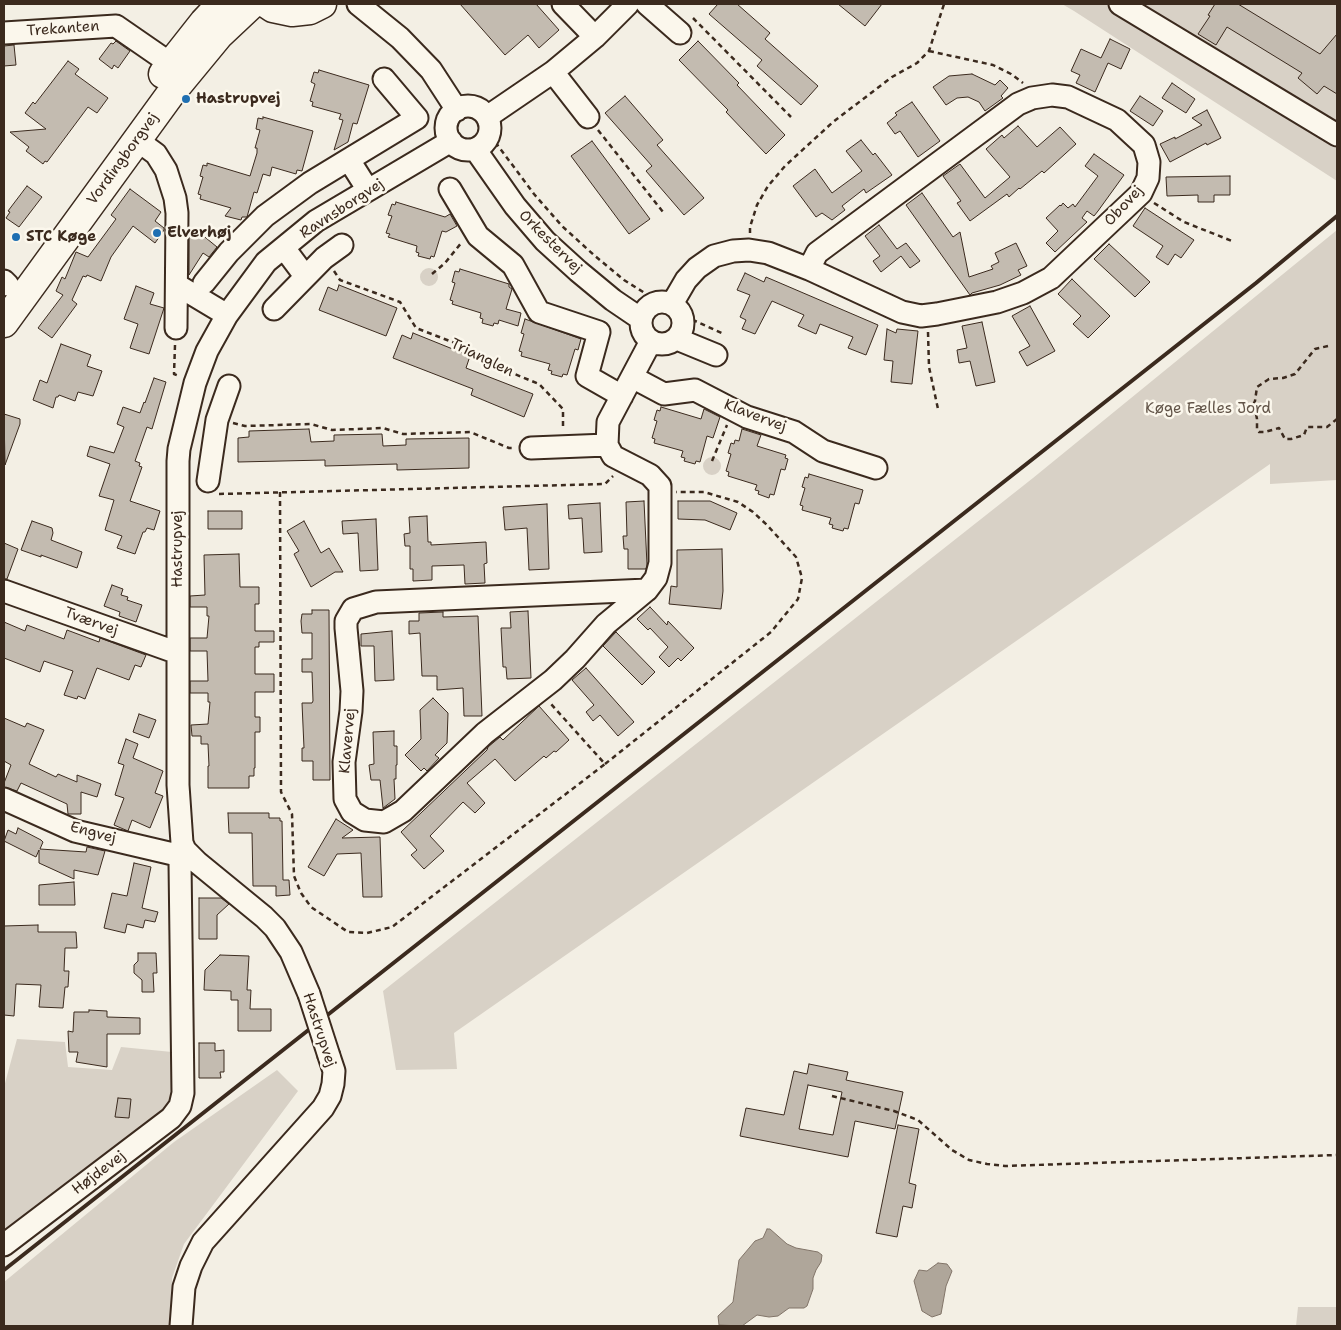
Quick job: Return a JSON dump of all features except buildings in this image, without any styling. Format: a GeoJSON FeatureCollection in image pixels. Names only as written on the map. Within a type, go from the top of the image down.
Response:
{"type":"FeatureCollection","features":[{"type":"Feature","properties":{"kind":"main road","name":"Vordingborgvej"},"geometry":{"type":"LineString","coordinates":[[5,286],[170,64],[221,4]]}},
{"type":"Feature","properties":{"kind":"main road","name":"Vordingborgvej"},"geometry":{"type":"LineString","coordinates":[[4,323],[172,92],[219,35],[252,4]]}},
{"type":"Feature","properties":{"kind":"main road"},"geometry":{"type":"LineString","coordinates":[[267,4],[273,8],[292,12],[310,10],[322,4]]}},
{"type":"Feature","properties":{"kind":"street"},"geometry":{"type":"LineString","coordinates":[[358,4],[400,38],[431,70],[457,110]]}},
{"type":"Feature","properties":{"kind":"street"},"geometry":{"type":"LineString","coordinates":[[563,4],[595,37]]}},
{"type":"Feature","properties":{"kind":"street"},"geometry":{"type":"LineString","coordinates":[[484,135],[482,111],[474,107],[466,106],[457,110],[451,114],[447,122],[446,130],[450,141],[462,149],[484,135],[553,72],[595,37],[628,4]]}},
{"type":"Feature","properties":{"kind":"street"},"geometry":{"type":"LineString","coordinates":[[647,4],[686,26]]}},
{"type":"Feature","properties":{"kind":"street"},"geometry":{"type":"LineString","coordinates":[[1120,4],[1337,135]]}},
{"type":"Feature","properties":{"kind":"street","name":"Trekanten"},"geometry":{"type":"LineString","coordinates":[[4,33],[116,26],[170,64]]}},
{"type":"Feature","properties":{"kind":"street"},"geometry":{"type":"LineString","coordinates":[[553,72],[588,117]]}},
{"type":"Feature","properties":{"kind":"street"},"geometry":{"type":"LineString","coordinates":[[204,284],[229,252],[265,216],[310,183],[417,118],[384,79]]}},
{"type":"Feature","properties":{"kind":"street","name":"Obovej"},"geometry":{"type":"LineString","coordinates":[[666,316],[686,280],[697,268],[714,256],[733,251],[749,250],[768,253],[809,269],[902,312],[921,316],[997,302],[1023,293],[1051,278],[1141,192],[1148,178],[1149,162],[1144,146],[1117,120],[1068,97],[1052,95],[1032,98],[1018,104],[817,253],[809,269]]}},
{"type":"Feature","properties":{"kind":"street","name":"Orkestervej"},"geometry":{"type":"LineString","coordinates":[[484,135],[515,206],[545,241],[578,272],[613,300],[666,316],[720,344]]}},
{"type":"Feature","properties":{"kind":"street"},"geometry":{"type":"LineString","coordinates":[[137,140],[156,154],[166,170],[175,198],[177,213],[176,328]]}},
{"type":"Feature","properties":{"kind":"street","name":"Ravnsborgvej"},"geometry":{"type":"LineString","coordinates":[[227,315],[266,262],[316,222],[450,141]]}},
{"type":"Feature","properties":{"kind":"street"},"geometry":{"type":"LineString","coordinates":[[350,160],[368,190]]}},
{"type":"Feature","properties":{"kind":"street","name":"Klavervej"},"geometry":{"type":"LineString","coordinates":[[450,189],[478,236],[513,265],[539,312],[599,332],[587,376],[664,394],[694,390],[748,417],[794,432],[823,451],[876,468]]}},
{"type":"Feature","properties":{"kind":"street"},"geometry":{"type":"LineString","coordinates":[[274,310],[305,276],[324,258],[342,245]]}},
{"type":"Feature","properties":{"kind":"street"},"geometry":{"type":"LineString","coordinates":[[284,248],[305,276]]}},
{"type":"Feature","properties":{"kind":"street"},"geometry":{"type":"LineString","coordinates":[[177,285],[227,315]]}},
{"type":"Feature","properties":{"kind":"street","name":"Hastrupvej"},"geometry":{"type":"LineString","coordinates":[[181,1326],[184,1288],[191,1266],[203,1242],[323,1108],[330,1096],[334,1072],[309,994],[291,952],[275,928],[264,917],[198,863],[185,850],[181,834],[178,805],[179,449],[194,382],[207,351],[227,315]]}},
{"type":"Feature","properties":{"kind":"street"},"geometry":{"type":"LineString","coordinates":[[660,492],[660,486],[650,475],[613,456],[607,445],[608,422],[651,342],[643,333],[666,316]]}},
{"type":"Feature","properties":{"kind":"street"},"geometry":{"type":"LineString","coordinates":[[212,488],[212,452],[217,420],[229,386]]}},
{"type":"Feature","properties":{"kind":"street"},"geometry":{"type":"LineString","coordinates":[[531,448],[607,445]]}},
{"type":"Feature","properties":{"kind":"street"},"geometry":{"type":"LineString","coordinates":[[179,449],[212,452]]}},
{"type":"Feature","properties":{"kind":"street","name":"Klavervej"},"geometry":{"type":"LineString","coordinates":[[647,590],[376,602],[353,609],[346,621],[352,691],[344,762],[345,799],[348,806],[358,817],[365,820],[384,822],[403,812],[485,733],[553,680],[575,659],[606,624],[647,590],[656,578],[660,563],[660,492]]}},
{"type":"Feature","properties":{"kind":"street","name":"Tværvej"},"geometry":{"type":"LineString","coordinates":[[4,591],[178,653]]}},
{"type":"Feature","properties":{"kind":"street","name":"Engvej"},"geometry":{"type":"LineString","coordinates":[[4,799],[75,830],[173,854],[185,850]]}},
{"type":"Feature","properties":{"kind":"street","name":"Hastrupvej"},"geometry":{"type":"LineString","coordinates":[[183,1093],[180,862],[185,850]]}},
{"type":"Feature","properties":{"kind":"street","name":"Højdevej"},"geometry":{"type":"LineString","coordinates":[[4,1244],[171,1118],[180,1106],[183,1093]]}},
{"type":"Feature","properties":{"kind":"path"},"geometry":{"type":"LineString","coordinates":[[749,250],[750,227],[757,204],[768,186],[785,166],[834,122],[892,77],[917,63],[929,51],[944,4]]}},
{"type":"Feature","properties":{"kind":"path"},"geometry":{"type":"LineString","coordinates":[[686,26],[791,117]]}},
{"type":"Feature","properties":{"kind":"path"},"geometry":{"type":"LineString","coordinates":[[929,51],[992,65],[1011,74],[1025,84],[1032,98]]}},
{"type":"Feature","properties":{"kind":"path"},"geometry":{"type":"LineString","coordinates":[[588,117],[663,212]]}},
{"type":"Feature","properties":{"kind":"path"},"geometry":{"type":"LineString","coordinates":[[484,135],[562,226],[595,256],[666,316],[720,344]]}},
{"type":"Feature","properties":{"kind":"path"},"geometry":{"type":"LineString","coordinates":[[1141,192],[1184,222],[1232,241]]}},
{"type":"Feature","properties":{"kind":"path"},"geometry":{"type":"LineString","coordinates":[[432,274],[445,263],[462,243],[476,232]]}},
{"type":"Feature","properties":{"kind":"path","name":"Trianglen"},"geometry":{"type":"LineString","coordinates":[[324,258],[340,280],[400,302],[416,328],[473,350],[490,364],[539,384],[563,409],[563,447]]}},
{"type":"Feature","properties":{"kind":"path"},"geometry":{"type":"LineString","coordinates":[[927,316],[929,367],[938,409]]}},
{"type":"Feature","properties":{"kind":"path"},"geometry":{"type":"LineString","coordinates":[[176,328],[174,374],[194,382]]}},
{"type":"Feature","properties":{"kind":"path"},"geometry":{"type":"LineString","coordinates":[[1328,346],[1315,349],[1295,374],[1283,378],[1269,379],[1257,387],[1256,401],[1250,409],[1256,414],[1257,430],[1259,432],[1279,428],[1284,438],[1291,439],[1304,435],[1307,426],[1328,427],[1337,418]]}},
{"type":"Feature","properties":{"kind":"path"},"geometry":{"type":"LineString","coordinates":[[712,461],[733,410]]}},
{"type":"Feature","properties":{"kind":"path"},"geometry":{"type":"LineString","coordinates":[[217,420],[246,426],[311,424],[332,430],[383,428],[403,434],[470,432],[509,448],[531,448]]}},
{"type":"Feature","properties":{"kind":"path"},"geometry":{"type":"LineString","coordinates":[[212,488],[280,492],[605,484],[626,462]]}},
{"type":"Feature","properties":{"kind":"path"},"geometry":{"type":"LineString","coordinates":[[280,492],[281,792],[292,814],[294,876],[301,893],[311,907],[348,932],[367,932],[392,927],[605,764],[771,632],[798,599],[802,578],[796,557],[753,512],[738,502],[704,492],[660,492]]}},
{"type":"Feature","properties":{"kind":"path"},"geometry":{"type":"LineString","coordinates":[[539,691],[605,764]]}},
{"type":"Feature","properties":{"kind":"path"},"geometry":{"type":"LineString","coordinates":[[832,1096],[894,1111],[918,1120],[952,1150],[969,1160],[987,1164],[1005,1166],[1337,1156]]}},
{"type":"Feature","properties":{"kind":"green space"},"geometry":{"type":"Polygon","coordinates":[[[1062,4],[1337,4],[1337,181],[1074,11],[1062,4]]]}},
{"type":"Feature","properties":{"kind":"green space","name":"Køge Fælles Jord"},"geometry":{"type":"Polygon","coordinates":[[[1337,230],[1337,480],[1270,484],[1270,464],[454,1033],[457,1069],[396,1070],[383,991],[1033,478],[1337,230]]]}},
{"type":"Feature","properties":{"kind":"green space"},"geometry":{"type":"Polygon","coordinates":[[[429,268],[435,271],[438,277],[435,283],[429,286],[423,283],[420,277],[423,271],[429,268]]]}},
{"type":"Feature","properties":{"kind":"green space"},"geometry":{"type":"Polygon","coordinates":[[[712,457],[718,460],[721,466],[718,472],[712,475],[706,472],[703,466],[706,460],[712,457]]]}},
{"type":"Feature","properties":{"kind":"green space"},"geometry":{"type":"Polygon","coordinates":[[[17,1039],[65,1042],[68,1067],[112,1070],[121,1047],[172,1052],[177,1101],[4,1235],[4,1087],[17,1039]]]}},
{"type":"Feature","properties":{"kind":"green space"},"geometry":{"type":"Polygon","coordinates":[[[277,1070],[298,1091],[184,1244],[172,1278],[171,1326],[4,1326],[4,1282],[174,1142],[277,1070]]]}},
{"type":"Feature","properties":{"kind":"green space"},"geometry":{"type":"Polygon","coordinates":[[[1298,1307],[1337,1307],[1337,1326],[1296,1326],[1298,1307]]]}},
{"type":"Feature","properties":{"kind":"shaded area"},"geometry":{"type":"Polygon","coordinates":[[[767,1229],[770,1229],[787,1244],[796,1248],[818,1252],[822,1255],[821,1262],[813,1278],[813,1289],[807,1306],[804,1308],[789,1308],[778,1316],[757,1315],[742,1326],[719,1325],[718,1316],[733,1302],[739,1260],[755,1241],[763,1238],[767,1229]]]}},
{"type":"Feature","properties":{"kind":"shaded area"},"geometry":{"type":"Polygon","coordinates":[[[938,1263],[947,1264],[952,1271],[946,1286],[941,1314],[932,1317],[922,1311],[914,1281],[919,1270],[927,1271],[938,1263]]]}},
{"type":"Feature","properties":{"kind":"railway"},"geometry":{"type":"LineString","coordinates":[[4,1270],[1256,283],[1337,216]]}},
{"type":"Feature","properties":{"kind":"place","name":"Hastrupvej"},"geometry":{"type":"Point","coordinates":[186,99]}},
{"type":"Feature","properties":{"kind":"place","name":"Elverhøj"},"geometry":{"type":"Point","coordinates":[157,233]}},
{"type":"Feature","properties":{"kind":"place","name":"STC Køge"},"geometry":{"type":"Point","coordinates":[16,237]}}]}
